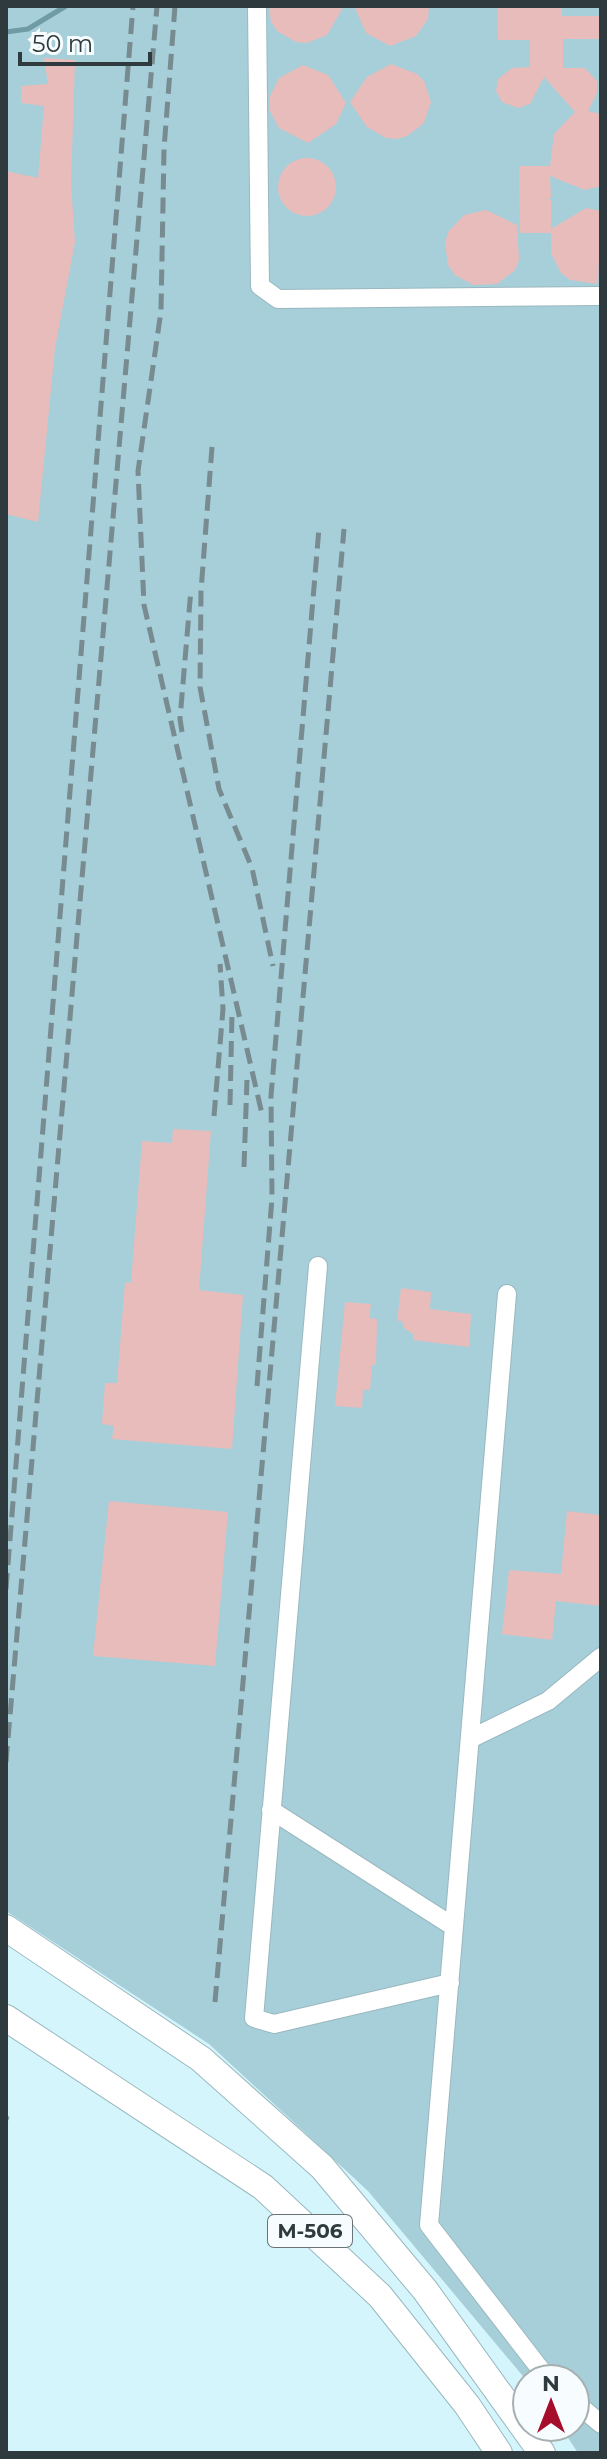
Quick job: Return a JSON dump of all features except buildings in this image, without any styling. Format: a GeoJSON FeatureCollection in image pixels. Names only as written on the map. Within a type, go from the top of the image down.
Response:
{"type":"FeatureCollection","features":[{"type":"Feature","properties":{"kind":"highway","name":"M-506"},"geometry":{"type":"LineString","coordinates":[[6,1928],[82,1976],[201,2059],[322,2167],[425,2290],[541,2449]]}},
{"type":"Feature","properties":{"kind":"highway","name":"M-506"},"geometry":{"type":"LineString","coordinates":[[6,2018],[263,2187],[380,2296],[467,2405],[499,2453]]}},
{"type":"Feature","properties":{"kind":"street"},"geometry":{"type":"LineString","coordinates":[[257,6],[260,286],[278,299],[601,296]]}},
{"type":"Feature","properties":{"kind":"street"},"geometry":{"type":"LineString","coordinates":[[318,1266],[254,2018],[274,2024],[450,1983]]}},
{"type":"Feature","properties":{"kind":"street"},"geometry":{"type":"LineString","coordinates":[[507,1294],[429,2225],[536,2363]]}},
{"type":"Feature","properties":{"kind":"street"},"geometry":{"type":"LineString","coordinates":[[470,1739],[548,1701],[601,1657]]}},
{"type":"Feature","properties":{"kind":"street"},"geometry":{"type":"LineString","coordinates":[[271,1810],[454,1927]]}},
{"type":"Feature","properties":{"kind":"street"},"geometry":{"type":"LineString","coordinates":[[467,2405],[492,2453]]}},
{"type":"Feature","properties":{"kind":"path"},"geometry":{"type":"LineString","coordinates":[[6,2128],[8,2116]]}},
{"type":"Feature","properties":{"kind":"shaded area"},"geometry":{"type":"Polygon","coordinates":[[[6,6],[601,6],[601,2453],[578,2453],[571,2443],[591,2443],[591,2363],[512,2363],[368,2191],[209,2044],[6,1911],[6,6]]]}},
{"type":"Feature","properties":{"kind":"waterway"},"geometry":{"type":"LineString","coordinates":[[6,32],[28,29],[66,6]]}},
{"type":"Feature","properties":{"kind":"railway"},"geometry":{"type":"LineString","coordinates":[[6,1589],[133,6]]}},
{"type":"Feature","properties":{"kind":"railway"},"geometry":{"type":"LineString","coordinates":[[6,1762],[157,6]]}},
{"type":"Feature","properties":{"kind":"railway"},"geometry":{"type":"LineString","coordinates":[[175,6],[164,149],[161,311],[138,471],[144,605],[262,1114]]}},
{"type":"Feature","properties":{"kind":"railway"},"geometry":{"type":"LineString","coordinates":[[212,447],[201,591],[200,687],[219,789],[252,868],[273,966]]}},
{"type":"Feature","properties":{"kind":"railway"},"geometry":{"type":"LineString","coordinates":[[257,1386],[272,1198],[271,1096],[319,528]]}},
{"type":"Feature","properties":{"kind":"railway"},"geometry":{"type":"LineString","coordinates":[[215,2002],[344,529]]}},
{"type":"Feature","properties":{"kind":"railway"},"geometry":{"type":"LineString","coordinates":[[182,732],[180,719],[191,589]]}},
{"type":"Feature","properties":{"kind":"railway"},"geometry":{"type":"LineString","coordinates":[[214,1116],[223,1009],[220,964]]}},
{"type":"Feature","properties":{"kind":"railway"},"geometry":{"type":"LineString","coordinates":[[230,1105],[232,1013]]}},
{"type":"Feature","properties":{"kind":"railway"},"geometry":{"type":"LineString","coordinates":[[244,1167],[247,1080]]}}]}
